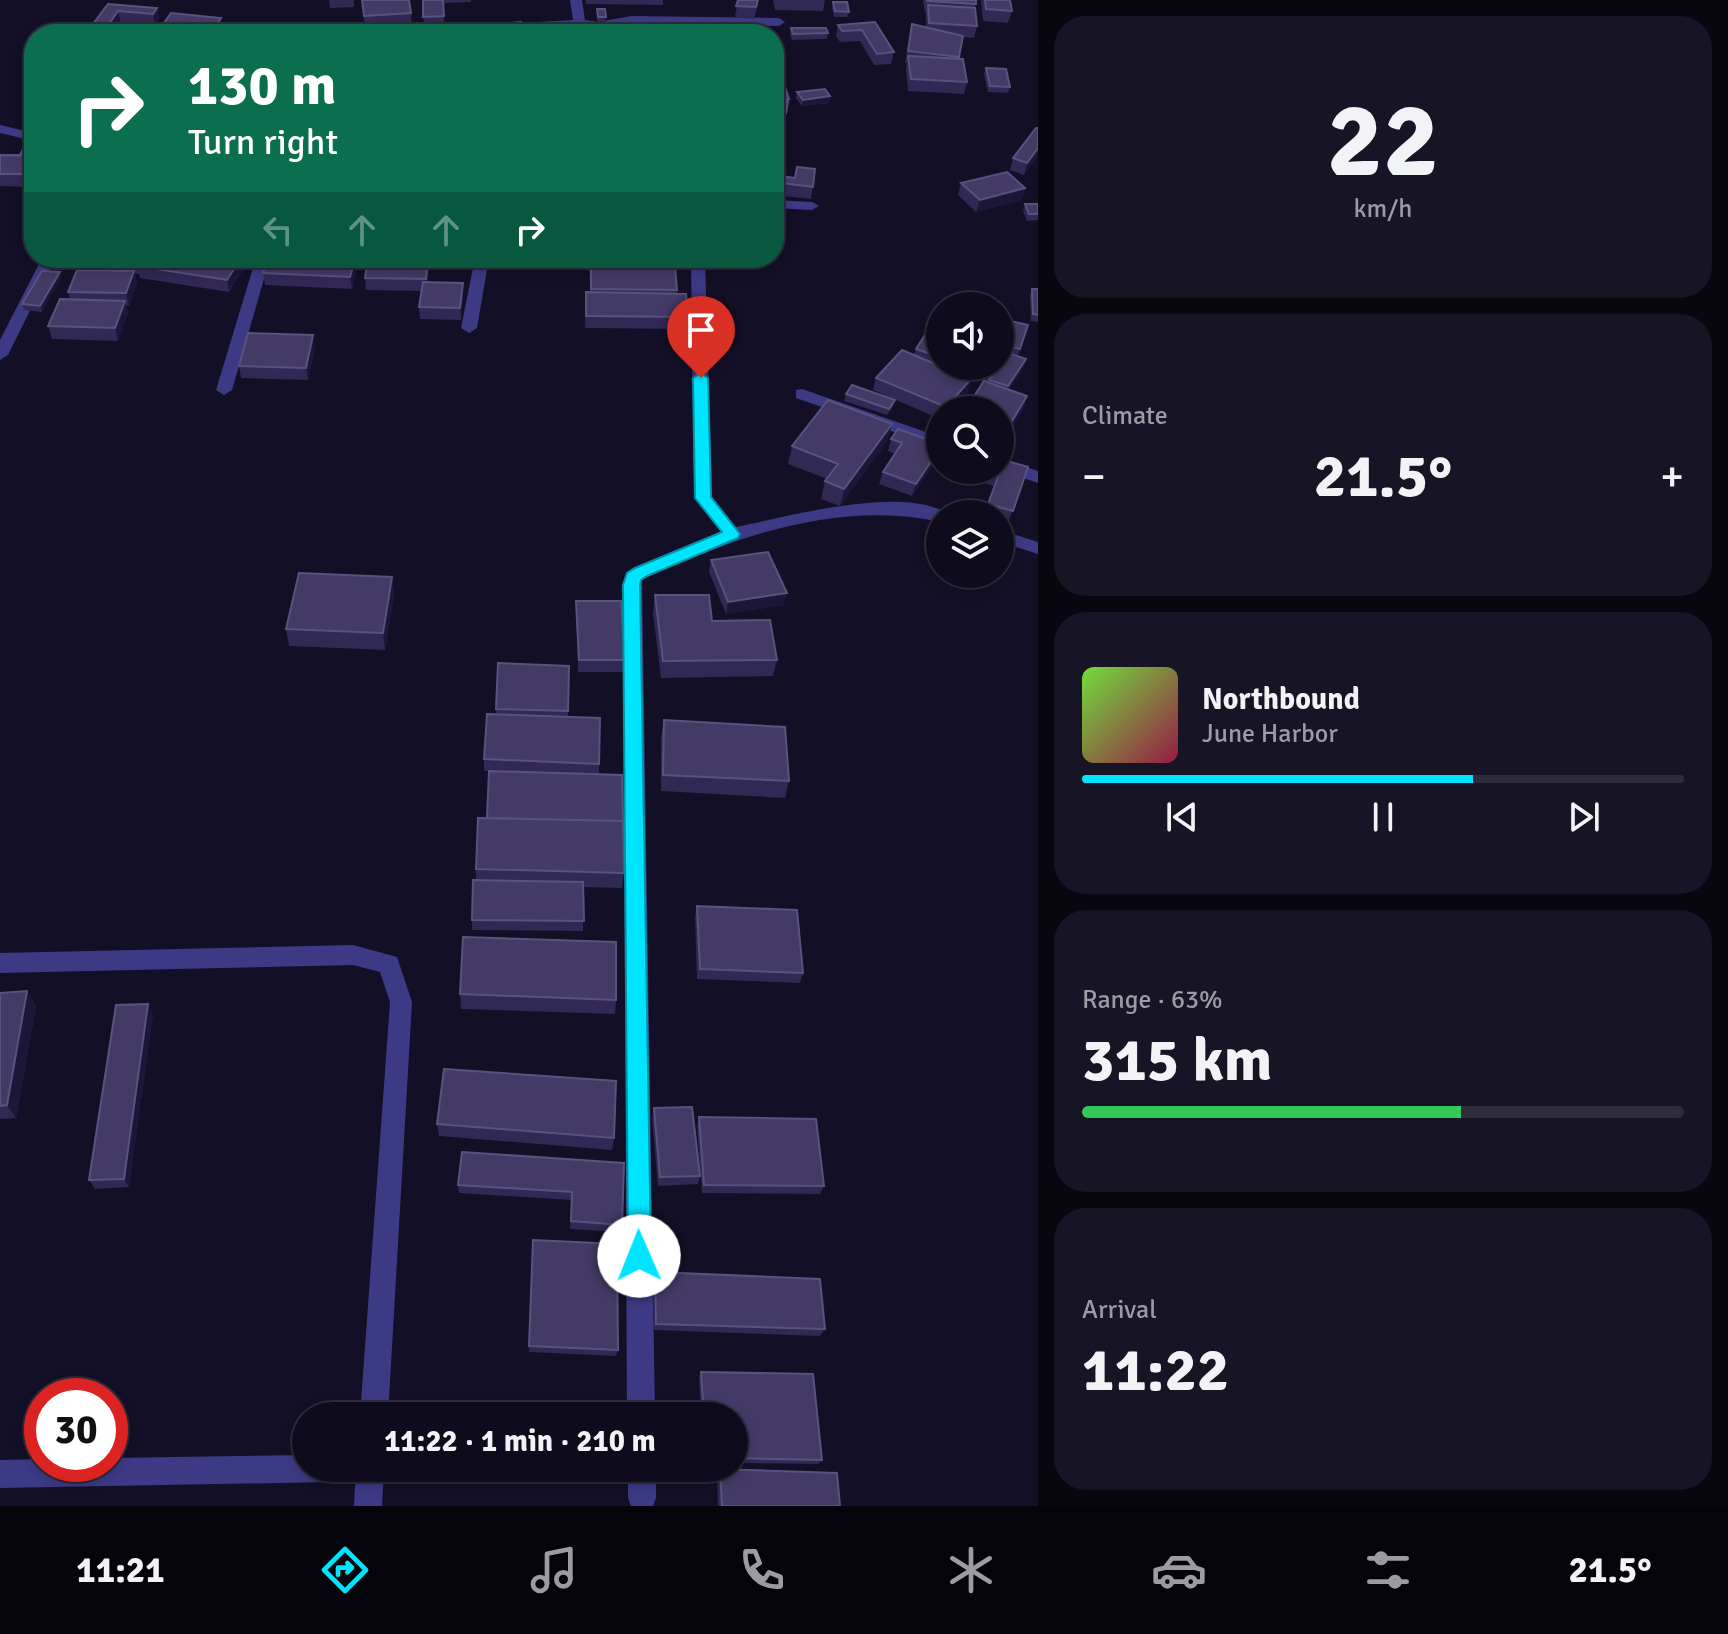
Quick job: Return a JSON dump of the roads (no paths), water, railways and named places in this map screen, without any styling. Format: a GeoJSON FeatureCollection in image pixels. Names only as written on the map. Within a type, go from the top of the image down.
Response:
{"type":"FeatureCollection","features":[{"type":"Feature","properties":{"kind":"street"},"geometry":{"type":"LineString","coordinates":[[576,0],[579,23]]}},
{"type":"Feature","properties":{"kind":"street"},"geometry":{"type":"LineString","coordinates":[[619,24],[631,20],[779,22]]}},
{"type":"Feature","properties":{"kind":"street"},"geometry":{"type":"LineString","coordinates":[[563,24],[583,24]]}},
{"type":"Feature","properties":{"kind":"street"},"geometry":{"type":"LineString","coordinates":[[0,129],[24,135]]}},
{"type":"Feature","properties":{"kind":"street"},"geometry":{"type":"LineString","coordinates":[[784,205],[812,206]]}},
{"type":"Feature","properties":{"kind":"street"},"geometry":{"type":"LineString","coordinates":[[0,355],[44,268]]}},
{"type":"Feature","properties":{"kind":"street"},"geometry":{"type":"LineString","coordinates":[[224,390],[260,268]]}},
{"type":"Feature","properties":{"kind":"street"},"geometry":{"type":"LineString","coordinates":[[469,328],[480,268]]}},
{"type":"Feature","properties":{"kind":"street"},"geometry":{"type":"LineString","coordinates":[[698,268],[703,498],[732,534]]}},
{"type":"Feature","properties":{"kind":"street"},"geometry":{"type":"LineString","coordinates":[[802,394],[926,438]]}},
{"type":"Feature","properties":{"kind":"street"},"geometry":{"type":"LineString","coordinates":[[1014,469],[1038,477]]}},
{"type":"Feature","properties":{"kind":"street"},"geometry":{"type":"LineString","coordinates":[[641,1402],[633,577],[732,534],[840,513],[888,508],[926,514]]}},
{"type":"Feature","properties":{"kind":"street"},"geometry":{"type":"LineString","coordinates":[[1014,540],[1038,548]]}},
{"type":"Feature","properties":{"kind":"street"},"geometry":{"type":"LineString","coordinates":[[0,963],[353,955],[389,964],[401,1002],[375,1402]]}},
{"type":"Feature","properties":{"kind":"street"},"geometry":{"type":"LineString","coordinates":[[0,1474],[292,1469]]}},
{"type":"Feature","properties":{"kind":"street"},"geometry":{"type":"LineString","coordinates":[[368,1506],[369,1482]]}},
{"type":"Feature","properties":{"kind":"street"},"geometry":{"type":"LineString","coordinates":[[642,1482],[642,1498]]}}]}
